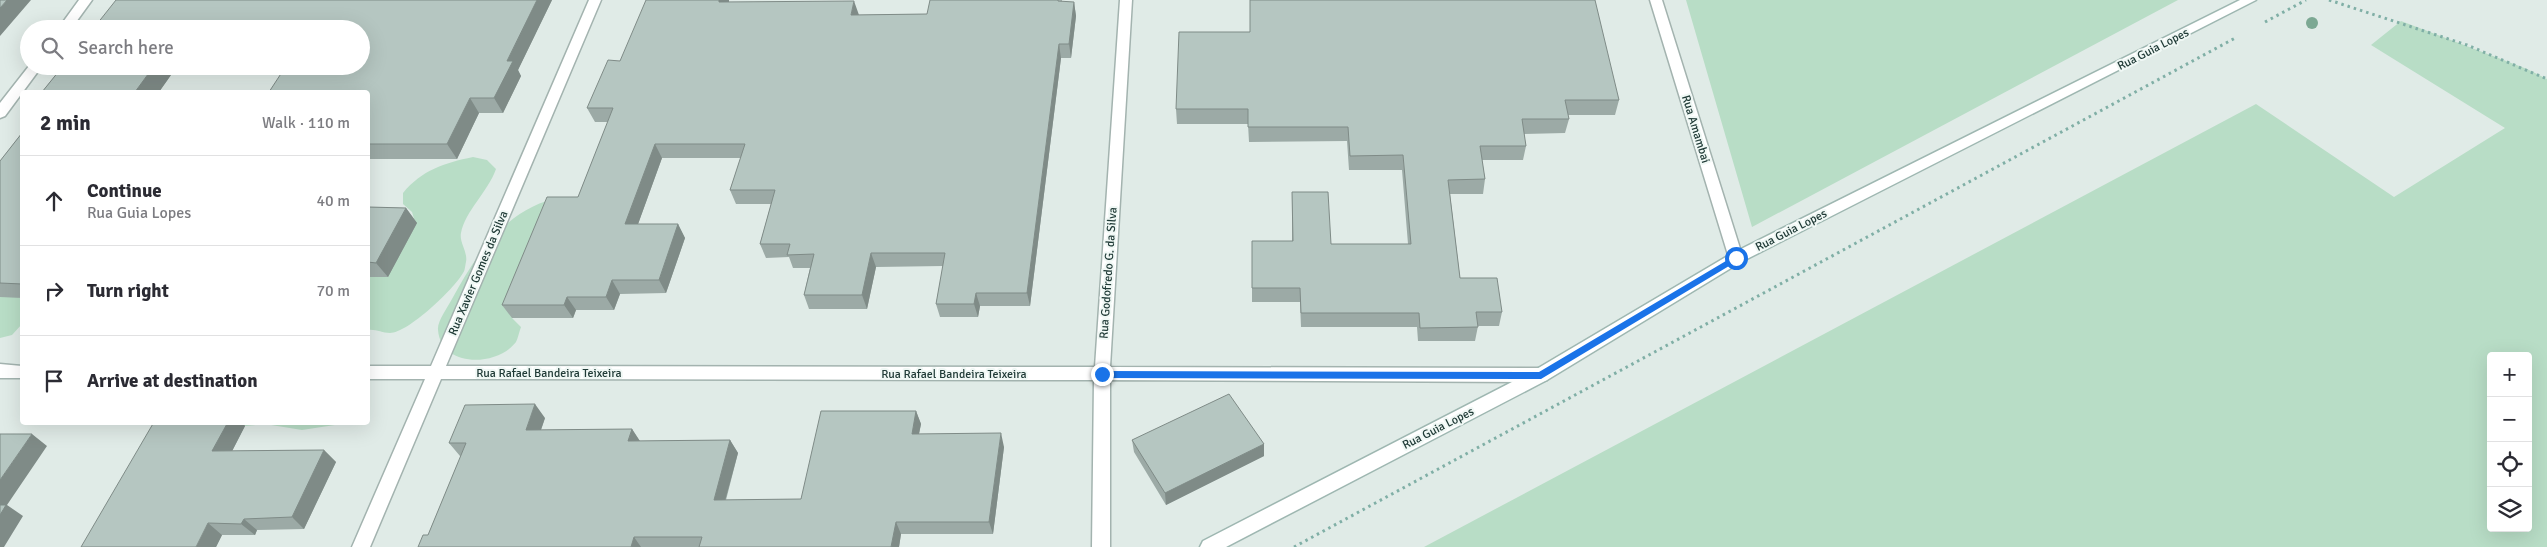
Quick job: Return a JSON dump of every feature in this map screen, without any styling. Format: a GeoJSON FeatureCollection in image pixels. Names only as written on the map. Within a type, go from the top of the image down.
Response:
{"type":"FeatureCollection","features":[{"type":"Feature","properties":{"kind":"street"},"geometry":{"type":"LineString","coordinates":[[71,20],[86,0]]}},
{"type":"Feature","properties":{"kind":"street","name":"Rua Xavier Gomes da Silva"},"geometry":{"type":"LineString","coordinates":[[361,547],[595,0]]}},
{"type":"Feature","properties":{"kind":"street","name":"Rua Godofredo G. da Silva"},"geometry":{"type":"LineString","coordinates":[[1101,547],[1102,374],[1126,0]]}},
{"type":"Feature","properties":{"kind":"street","name":"Rua Amambai"},"geometry":{"type":"LineString","coordinates":[[1656,0],[1736,258]]}},
{"type":"Feature","properties":{"kind":"street","name":"Rua Guia Lopes"},"geometry":{"type":"LineString","coordinates":[[1209,547],[1541,375],[1736,258],[2250,0]]}},
{"type":"Feature","properties":{"kind":"street"},"geometry":{"type":"LineString","coordinates":[[0,113],[29,75]]}},
{"type":"Feature","properties":{"kind":"street"},"geometry":{"type":"LineString","coordinates":[[0,372],[20,372]]}},
{"type":"Feature","properties":{"kind":"street","name":"Rua Rafael Bandeira Teixeira"},"geometry":{"type":"LineString","coordinates":[[370,372],[1541,375]]}},
{"type":"Feature","properties":{"kind":"path"},"geometry":{"type":"LineString","coordinates":[[2262,24],[2306,0]]}},
{"type":"Feature","properties":{"kind":"path"},"geometry":{"type":"LineString","coordinates":[[2329,0],[2401,21],[2527,69],[2547,79]]}},
{"type":"Feature","properties":{"kind":"path"},"geometry":{"type":"LineString","coordinates":[[1294,547],[2245,33]]}},
{"type":"Feature","properties":{"kind":"green space"},"geometry":{"type":"Polygon","coordinates":[[[1686,0],[2178,0],[1752,227],[1686,0]]]}},
{"type":"Feature","properties":{"kind":"green space"},"geometry":{"type":"Polygon","coordinates":[[[2401,21],[2527,69],[2547,79],[2547,547],[1424,547],[2256,104],[2394,197],[2505,128],[2371,45],[2401,21]]]}},
{"type":"Feature","properties":{"kind":"green space"},"geometry":{"type":"Polygon","coordinates":[[[473,157],[487,160],[496,169],[488,186],[463,225],[461,240],[466,255],[464,272],[441,299],[408,326],[390,333],[370,330],[370,276],[415,222],[412,212],[403,204],[403,193],[426,173],[452,162],[473,157]]]}},
{"type":"Feature","properties":{"kind":"green space"},"geometry":{"type":"Polygon","coordinates":[[[562,197],[583,200],[512,318],[521,327],[516,342],[496,356],[484,359],[471,360],[459,357],[449,351],[441,342],[438,330],[439,322],[483,249],[496,234],[525,211],[543,202],[562,197]]]}},
{"type":"Feature","properties":{"kind":"green space"},"geometry":{"type":"Polygon","coordinates":[[[13,295],[20,298],[20,326],[12,335],[0,338],[0,297],[13,295]]]}},
{"type":"Feature","properties":{"kind":"green space"},"geometry":{"type":"Polygon","coordinates":[[[271,425],[335,425],[302,430],[271,425]]]}},
{"type":"Feature","properties":{"kind":"building"},"geometry":{"type":"Polygon","coordinates":[[[0,0],[7,0],[0,8],[0,0]]]}},
{"type":"Feature","properties":{"kind":"building"},"geometry":{"type":"Polygon","coordinates":[[[116,0],[537,0],[507,61],[513,61],[494,98],[470,98],[447,144],[370,144],[370,90],[270,90],[280,75],[370,75],[370,20],[100,20],[116,0]]]}},
{"type":"Feature","properties":{"kind":"building"},"geometry":{"type":"Polygon","coordinates":[[[646,0],[719,0],[719,2],[854,1],[851,15],[927,14],[930,0],[1058,0],[1074,2],[1069,44],[1059,44],[1027,293],[976,293],[974,304],[936,304],[945,253],[871,253],[862,295],[804,295],[814,254],[787,255],[790,244],[760,244],[775,190],[730,190],[745,144],[655,144],[625,224],[678,224],[659,280],[612,280],[606,297],[567,297],[564,305],[502,305],[547,197],[578,197],[613,108],[587,108],[608,60],[620,61],[646,0]]]}},
{"type":"Feature","properties":{"kind":"building"},"geometry":{"type":"Polygon","coordinates":[[[1250,0],[1595,0],[1619,100],[1565,100],[1569,119],[1522,119],[1526,146],[1480,146],[1485,179],[1448,180],[1460,278],[1497,278],[1502,312],[1476,312],[1478,327],[1420,328],[1419,313],[1301,313],[1300,288],[1252,288],[1252,241],[1293,241],[1292,192],[1328,192],[1331,244],[1411,244],[1403,155],[1350,156],[1348,127],[1248,127],[1248,109],[1176,109],[1179,32],[1250,32],[1250,0]]]}},
{"type":"Feature","properties":{"kind":"building"},"geometry":{"type":"Polygon","coordinates":[[[56,75],[147,75],[136,90],[44,90],[56,75]]]}},
{"type":"Feature","properties":{"kind":"building"},"geometry":{"type":"Polygon","coordinates":[[[20,136],[20,284],[0,283],[0,161],[20,136]]]}},
{"type":"Feature","properties":{"kind":"building"},"geometry":{"type":"Polygon","coordinates":[[[370,207],[406,208],[376,263],[370,262],[370,207]]]}},
{"type":"Feature","properties":{"kind":"building"},"geometry":{"type":"Polygon","coordinates":[[[1229,394],[1264,444],[1165,493],[1132,440],[1229,394]]]}},
{"type":"Feature","properties":{"kind":"building"},"geometry":{"type":"Polygon","coordinates":[[[535,404],[526,430],[632,429],[628,441],[730,440],[714,500],[801,499],[821,411],[916,411],[912,434],[1001,433],[989,522],[896,522],[891,547],[699,547],[702,537],[634,537],[631,547],[418,547],[423,535],[428,535],[466,443],[449,443],[465,405],[535,404]]]}},
{"type":"Feature","properties":{"kind":"building"},"geometry":{"type":"Polygon","coordinates":[[[152,425],[226,425],[212,451],[324,450],[292,517],[244,519],[241,524],[208,523],[196,547],[81,547],[152,425]]]}},
{"type":"Feature","properties":{"kind":"building"},"geometry":{"type":"Polygon","coordinates":[[[0,434],[32,434],[0,480],[0,434]]]}},
{"type":"Feature","properties":{"kind":"building"},"geometry":{"type":"Polygon","coordinates":[[[0,505],[6,505],[0,515],[0,505]]]}},
{"type":"Feature","properties":{"kind":"route"},"geometry":{"type":"LineString","coordinates":[[1102,374],[1541,375],[1736,258]]}}]}
